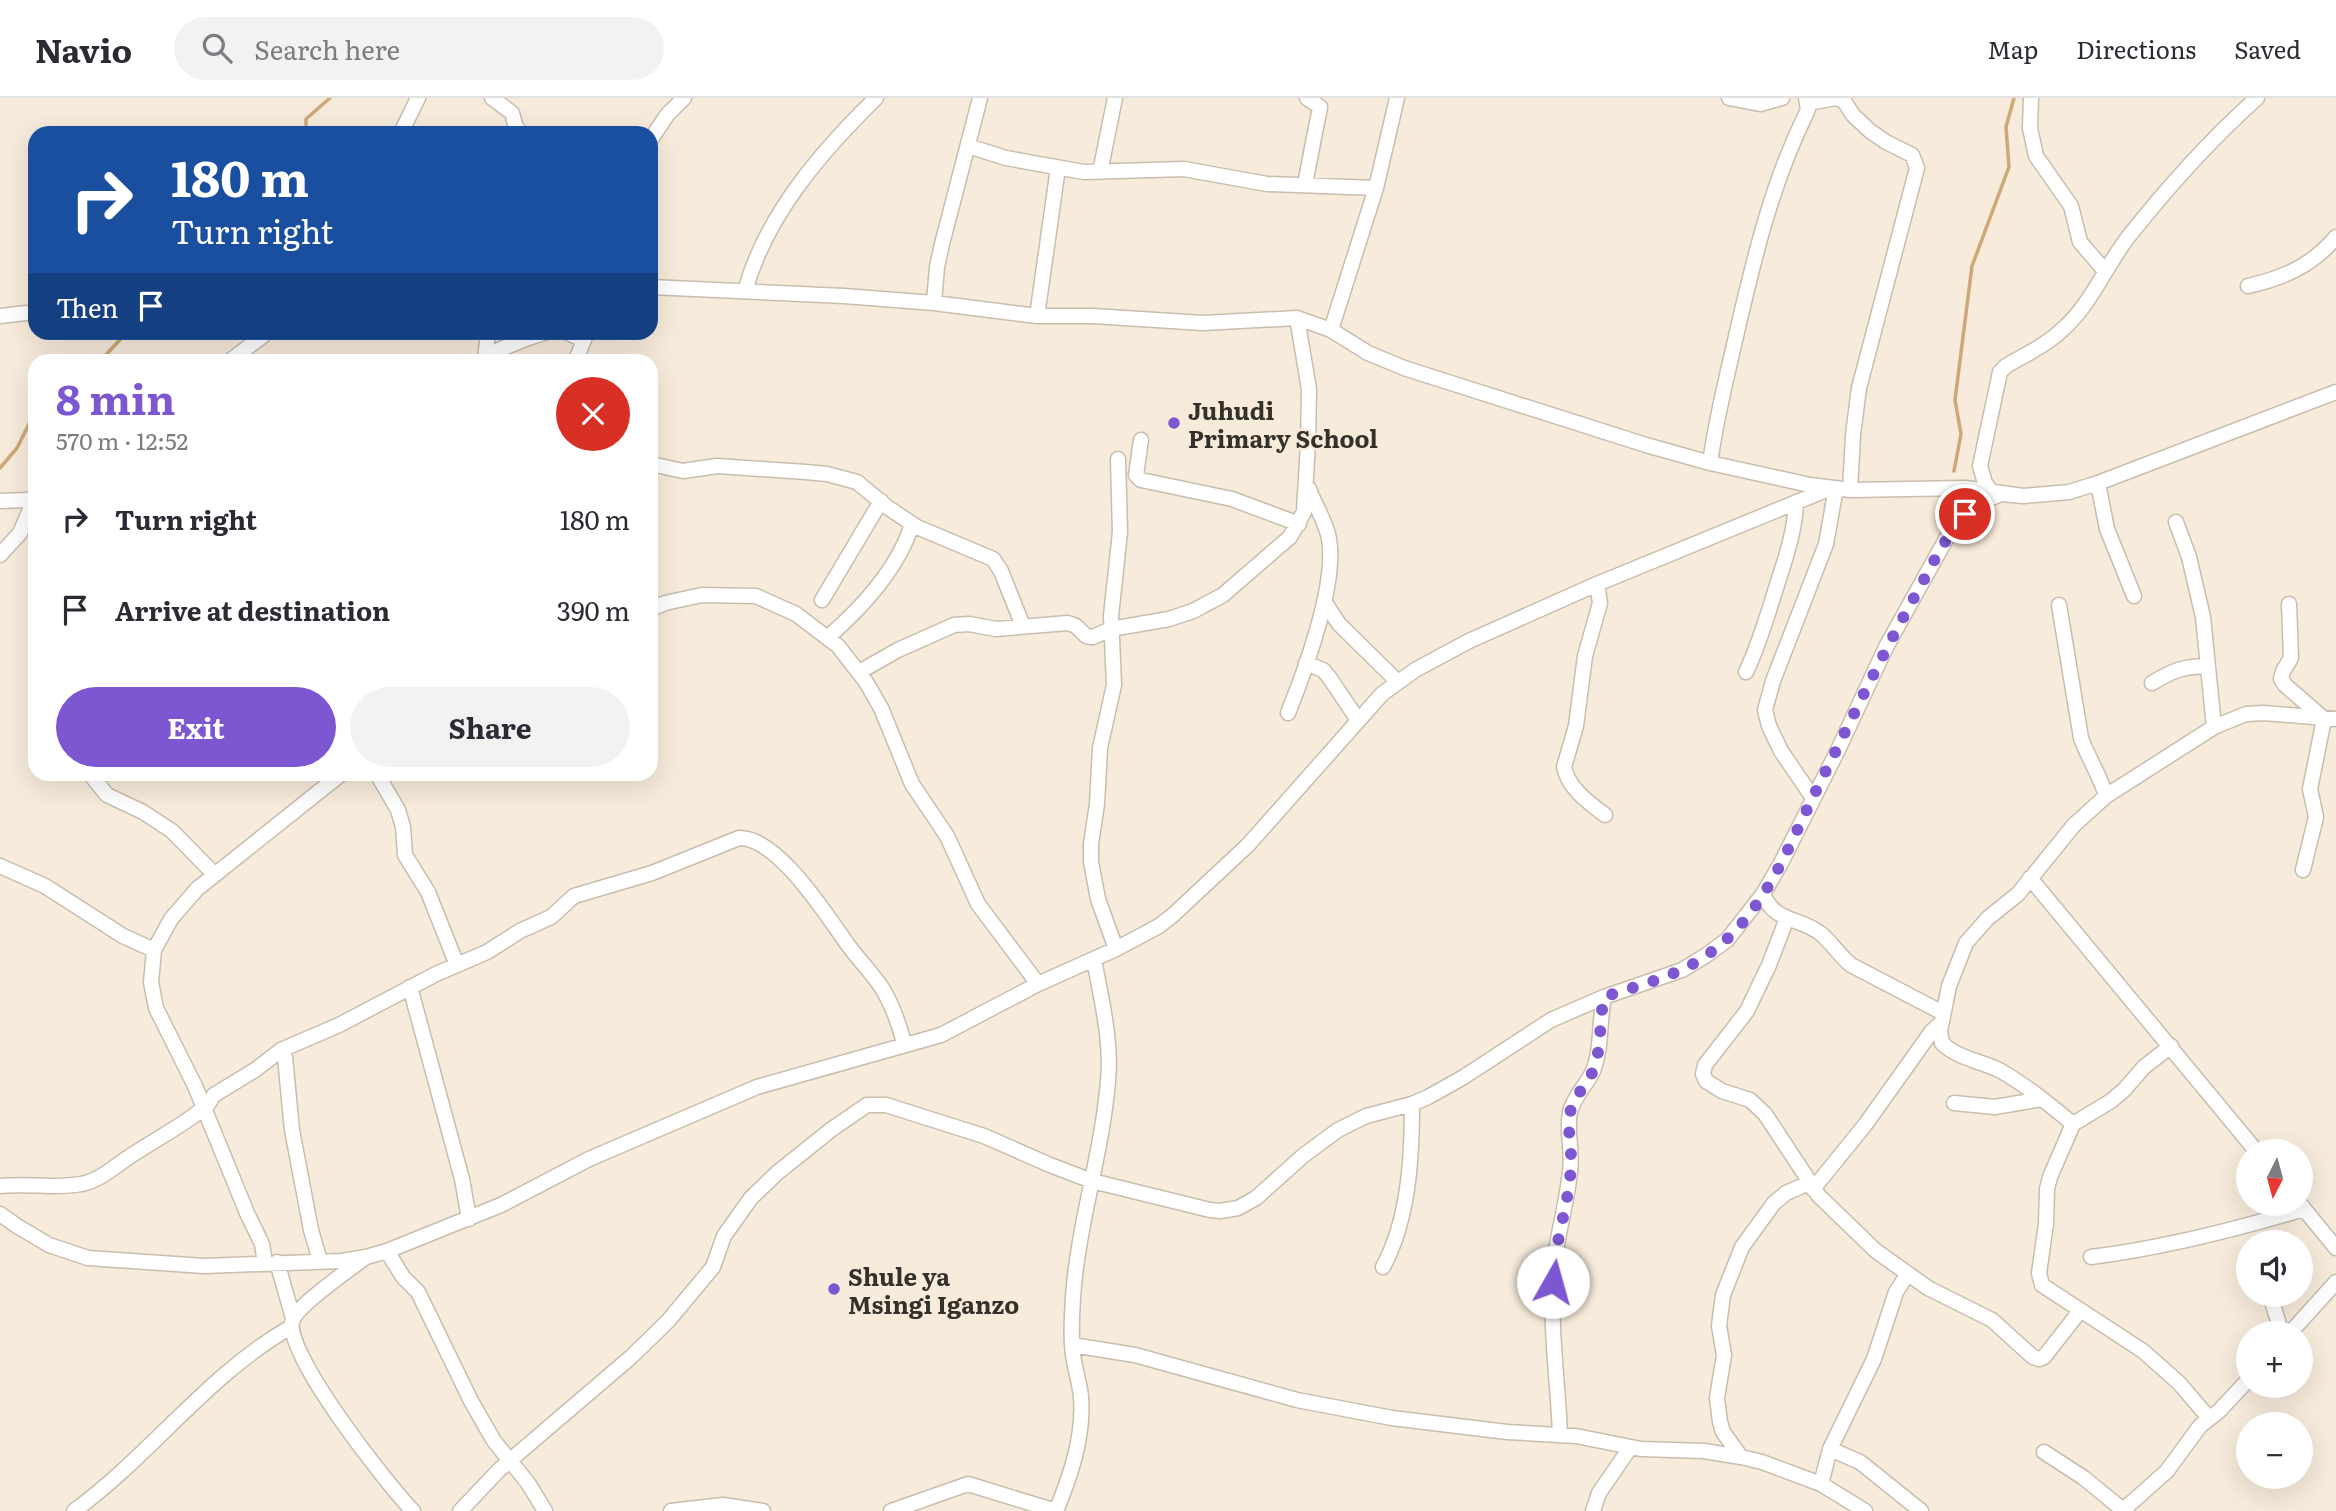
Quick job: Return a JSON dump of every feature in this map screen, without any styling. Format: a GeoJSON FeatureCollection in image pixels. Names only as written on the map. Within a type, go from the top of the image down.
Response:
{"type":"FeatureCollection","features":[{"type":"Feature","properties":{"kind":"street"},"geometry":{"type":"LineString","coordinates":[[404,126],[418,98]]}},
{"type":"Feature","properties":{"kind":"street"},"geometry":{"type":"LineString","coordinates":[[492,98],[512,113],[515,126]]}},
{"type":"Feature","properties":{"kind":"street"},"geometry":{"type":"LineString","coordinates":[[658,128],[684,98]]}},
{"type":"Feature","properties":{"kind":"street"},"geometry":{"type":"LineString","coordinates":[[745,291],[759,251],[787,204],[820,156],[876,98]]}},
{"type":"Feature","properties":{"kind":"street"},"geometry":{"type":"LineString","coordinates":[[934,303],[942,244],[980,98]]}},
{"type":"Feature","properties":{"kind":"street"},"geometry":{"type":"LineString","coordinates":[[1100,172],[1115,98]]}},
{"type":"Feature","properties":{"kind":"street"},"geometry":{"type":"LineString","coordinates":[[1306,184],[1323,103],[1307,98]]}},
{"type":"Feature","properties":{"kind":"street"},"geometry":{"type":"LineString","coordinates":[[1331,330],[1376,188],[1396,98]]}},
{"type":"Feature","properties":{"kind":"street"},"geometry":{"type":"LineString","coordinates":[[1729,98],[1760,104],[1782,98]]}},
{"type":"Feature","properties":{"kind":"street"},"geometry":{"type":"LineString","coordinates":[[1710,463],[1716,416],[1757,244],[1806,114],[1807,100],[1836,98],[1844,101],[1853,115],[1870,131],[1885,142],[1912,155],[1917,168],[1859,388],[1853,435],[1826,544],[1773,681],[1765,710],[1781,751],[1813,798]]}},
{"type":"Feature","properties":{"kind":"street"},"geometry":{"type":"LineString","coordinates":[[2031,98],[2030,128],[2036,156],[2071,206],[2076,219],[2077,234],[2085,251],[2105,271]]}},
{"type":"Feature","properties":{"kind":"street"},"geometry":{"type":"LineString","coordinates":[[1991,491],[1985,483],[1980,466],[2000,372],[2064,328],[2081,309],[2128,238],[2232,120],[2258,98]]}},
{"type":"Feature","properties":{"kind":"street"},"geometry":{"type":"LineString","coordinates":[[968,146],[1006,158],[1059,168],[1100,172],[1184,169],[1259,183],[1376,188]]}},
{"type":"Feature","properties":{"kind":"street"},"geometry":{"type":"LineString","coordinates":[[1037,316],[1059,168]]}},
{"type":"Feature","properties":{"kind":"street"},"geometry":{"type":"LineString","coordinates":[[2248,286],[2275,280],[2292,272],[2322,252],[2336,237]]}},
{"type":"Feature","properties":{"kind":"street"},"geometry":{"type":"LineString","coordinates":[[658,287],[844,296],[934,303],[1037,316],[1093,316],[1203,324],[1297,318],[1331,330],[1368,353],[1404,368],[1710,463],[1839,489],[1953,487],[2023,496]]}},
{"type":"Feature","properties":{"kind":"street"},"geometry":{"type":"LineString","coordinates":[[0,316],[26,313]]}},
{"type":"Feature","properties":{"kind":"street"},"geometry":{"type":"LineString","coordinates":[[859,673],[898,650],[954,625],[969,624],[996,629],[1068,623],[1076,626],[1086,636],[1093,637],[1111,629],[1169,619],[1210,604],[1267,559],[1290,537],[1304,512],[1309,389],[1297,318]]}},
{"type":"Feature","properties":{"kind":"street"},"geometry":{"type":"LineString","coordinates":[[239,354],[257,340]]}},
{"type":"Feature","properties":{"kind":"street"},"geometry":{"type":"LineString","coordinates":[[494,354],[524,340]]}},
{"type":"Feature","properties":{"kind":"street"},"geometry":{"type":"LineString","coordinates":[[460,1511],[509,1461],[631,1357],[668,1321],[713,1267],[724,1236],[751,1198],[777,1173],[867,1105],[886,1105],[984,1136],[1092,1181],[1210,1210],[1238,1208],[1256,1198],[1304,1155],[1338,1130],[1366,1116],[1412,1104],[1462,1078],[1551,1020],[1604,997],[1657,980],[1705,956],[1727,940],[1763,894],[1838,750],[1886,647],[1950,532],[1978,504],[2001,494],[2023,496],[2069,492],[2098,483],[2336,392]]}},
{"type":"Feature","properties":{"kind":"street"},"geometry":{"type":"LineString","coordinates":[[1141,440],[1136,475],[1141,480],[1225,497],[1299,524]]}},
{"type":"Feature","properties":{"kind":"street"},"geometry":{"type":"LineString","coordinates":[[1116,949],[1098,899],[1091,855],[1100,748],[1114,685],[1111,629],[1121,510],[1118,459]]}},
{"type":"Feature","properties":{"kind":"street"},"geometry":{"type":"LineString","coordinates":[[658,466],[683,471],[717,466],[827,474],[858,482],[912,524],[993,559],[1001,571],[1023,626]]}},
{"type":"Feature","properties":{"kind":"street"},"geometry":{"type":"LineString","coordinates":[[2098,483],[2107,529],[2134,596]]}},
{"type":"Feature","properties":{"kind":"street"},"geometry":{"type":"LineString","coordinates":[[1288,713],[1324,601],[1328,568],[1329,538],[1307,484]]}},
{"type":"Feature","properties":{"kind":"street"},"geometry":{"type":"LineString","coordinates":[[0,1214],[49,1245],[88,1258],[204,1266],[342,1261],[366,1257],[469,1219],[525,1194],[589,1158],[747,1091],[941,1035],[1158,926],[1209,884],[1262,830],[1358,720],[1398,682],[1425,663],[1597,584],[1796,502],[1839,489]]}},
{"type":"Feature","properties":{"kind":"street"},"geometry":{"type":"LineString","coordinates":[[0,501],[28,501]]}},
{"type":"Feature","properties":{"kind":"street"},"geometry":{"type":"LineString","coordinates":[[822,600],[881,501]]}},
{"type":"Feature","properties":{"kind":"street"},"geometry":{"type":"LineString","coordinates":[[1746,672],[1764,627],[1787,555],[1796,502]]}},
{"type":"Feature","properties":{"kind":"street"},"geometry":{"type":"LineString","coordinates":[[0,555],[20,533],[28,517]]}},
{"type":"Feature","properties":{"kind":"street"},"geometry":{"type":"LineString","coordinates":[[2176,522],[2195,582],[2206,638],[2214,727]]}},
{"type":"Feature","properties":{"kind":"street"},"geometry":{"type":"LineString","coordinates":[[828,637],[876,586],[904,546],[912,524]]}},
{"type":"Feature","properties":{"kind":"street"},"geometry":{"type":"LineString","coordinates":[[1597,584],[1600,603],[1586,656],[1576,726],[1564,767],[1565,774],[1584,799],[1605,816]]}},
{"type":"Feature","properties":{"kind":"street"},"geometry":{"type":"LineString","coordinates":[[658,606],[702,595],[756,596],[796,614],[828,637],[859,673],[881,708],[912,784],[943,830],[978,904],[1038,984]]}},
{"type":"Feature","properties":{"kind":"street"},"geometry":{"type":"LineString","coordinates":[[1324,601],[1339,624],[1398,682]]}},
{"type":"Feature","properties":{"kind":"street"},"geometry":{"type":"LineString","coordinates":[[2289,604],[2291,658],[2281,679],[2328,719]]}},
{"type":"Feature","properties":{"kind":"street"},"geometry":{"type":"LineString","coordinates":[[2060,605],[2081,738],[2101,778],[2106,796]]}},
{"type":"Feature","properties":{"kind":"street"},"geometry":{"type":"LineString","coordinates":[[1306,663],[1323,670],[1358,720]]}},
{"type":"Feature","properties":{"kind":"street"},"geometry":{"type":"LineString","coordinates":[[2152,683],[2190,666],[2208,667]]}},
{"type":"Feature","properties":{"kind":"street"},"geometry":{"type":"LineString","coordinates":[[2073,1124],[2001,1071],[1947,1048],[1940,1038],[1955,967],[1966,943],[1988,918],[2018,894],[2074,825],[2106,796],[2214,727],[2256,713],[2328,719]]}},
{"type":"Feature","properties":{"kind":"street"},"geometry":{"type":"LineString","coordinates":[[2303,870],[2316,817],[2310,789],[2315,755],[2328,719]]}},
{"type":"Feature","properties":{"kind":"street"},"geometry":{"type":"LineString","coordinates":[[96,781],[107,795],[143,812],[172,831],[214,874]]}},
{"type":"Feature","properties":{"kind":"street"},"geometry":{"type":"LineString","coordinates":[[332,781],[214,874],[182,904],[154,950],[152,995],[205,1108],[247,1213],[271,1263],[292,1322],[295,1342],[327,1399],[395,1493],[414,1511]]}},
{"type":"Feature","properties":{"kind":"street"},"geometry":{"type":"LineString","coordinates":[[381,781],[398,810],[403,827],[405,855],[436,910],[457,965]]}},
{"type":"Feature","properties":{"kind":"street"},"geometry":{"type":"LineString","coordinates":[[0,1186],[69,1186],[96,1180],[190,1120],[205,1108],[214,1095],[255,1070],[281,1050],[487,952],[520,931],[551,917],[574,896],[633,879],[739,838],[758,842],[779,859],[824,912],[881,988],[897,1019],[904,1044]]}},
{"type":"Feature","properties":{"kind":"street"},"geometry":{"type":"LineString","coordinates":[[0,866],[45,886],[123,936],[154,950]]}},
{"type":"Feature","properties":{"kind":"street"},"geometry":{"type":"LineString","coordinates":[[2030,878],[2246,1139]]}},
{"type":"Feature","properties":{"kind":"street"},"geometry":{"type":"LineString","coordinates":[[1763,894],[1772,911],[1817,931],[1838,954],[1857,969],[1943,1018]]}},
{"type":"Feature","properties":{"kind":"street"},"geometry":{"type":"LineString","coordinates":[[1787,918],[1747,1011],[1711,1056],[1703,1074],[1706,1081],[1714,1087],[1750,1100],[1765,1114],[1811,1186],[1849,1227],[1907,1275],[1942,1296],[1992,1320],[2024,1350],[2039,1359],[2044,1357],[2080,1311]]}},
{"type":"Feature","properties":{"kind":"street"},"geometry":{"type":"LineString","coordinates":[[891,1511],[968,1484],[1056,1511],[1071,1471],[1081,1422],[1081,1396],[1072,1345],[1076,1269],[1109,1078],[1104,1015],[1094,959]]}},
{"type":"Feature","properties":{"kind":"street"},"geometry":{"type":"LineString","coordinates":[[411,987],[462,1180],[469,1219]]}},
{"type":"Feature","properties":{"kind":"street"},"geometry":{"type":"LineString","coordinates":[[1560,1435],[1553,1329],[1553,1271],[1571,1166],[1568,1126],[1570,1113],[1575,1097],[1592,1072],[1597,1056],[1604,997]]}},
{"type":"Feature","properties":{"kind":"street"},"geometry":{"type":"LineString","coordinates":[[1741,1457],[1723,1432],[1717,1398],[1723,1362],[1719,1326],[1723,1295],[1742,1247],[1779,1197],[1811,1186],[1865,1125],[1943,1018]]}},
{"type":"Feature","properties":{"kind":"street"},"geometry":{"type":"LineString","coordinates":[[2171,1046],[2144,1067],[2111,1101],[2073,1124],[2050,1177],[2039,1273],[2042,1285],[2143,1351],[2179,1383],[2209,1418]]}},
{"type":"Feature","properties":{"kind":"street"},"geometry":{"type":"LineString","coordinates":[[281,1050],[285,1058],[292,1130],[320,1261]]}},
{"type":"Feature","properties":{"kind":"street"},"geometry":{"type":"LineString","coordinates":[[1954,1103],[1995,1107],[2042,1099]]}},
{"type":"Feature","properties":{"kind":"street"},"geometry":{"type":"LineString","coordinates":[[1383,1267],[1391,1253],[1406,1193],[1412,1138],[1412,1104]]}},
{"type":"Feature","properties":{"kind":"street"},"geometry":{"type":"LineString","coordinates":[[2091,1257],[2221,1233],[2274,1216]]}},
{"type":"Feature","properties":{"kind":"street"},"geometry":{"type":"LineString","coordinates":[[2309,1216],[2336,1248]]}},
{"type":"Feature","properties":{"kind":"street"},"geometry":{"type":"LineString","coordinates":[[387,1251],[403,1277],[418,1292],[471,1401],[494,1441],[528,1483],[545,1511]]}},
{"type":"Feature","properties":{"kind":"street"},"geometry":{"type":"LineString","coordinates":[[74,1511],[146,1449],[214,1383],[292,1322],[327,1286],[366,1257]]}},
{"type":"Feature","properties":{"kind":"street"},"geometry":{"type":"LineString","coordinates":[[1821,1484],[1830,1449],[1874,1359],[1875,1348],[1885,1329],[1896,1292],[1907,1275]]}},
{"type":"Feature","properties":{"kind":"street"},"geometry":{"type":"LineString","coordinates":[[2301,1321],[2336,1282]]}},
{"type":"Feature","properties":{"kind":"street"},"geometry":{"type":"LineString","coordinates":[[1072,1345],[1135,1355],[1297,1400],[1350,1411],[1444,1426],[1560,1435],[1630,1448],[1704,1451],[1741,1457],[1821,1484],[1865,1511]]}},
{"type":"Feature","properties":{"kind":"street"},"geometry":{"type":"LineString","coordinates":[[2044,1452],[2084,1478],[2123,1511],[2167,1471],[2194,1433],[2236,1393]]}},
{"type":"Feature","properties":{"kind":"street"},"geometry":{"type":"LineString","coordinates":[[1593,1511],[1598,1493],[1630,1448]]}},
{"type":"Feature","properties":{"kind":"street"},"geometry":{"type":"LineString","coordinates":[[1830,1449],[1860,1462],[1921,1511]]}},
{"type":"Feature","properties":{"kind":"street"},"geometry":{"type":"LineString","coordinates":[[671,1511],[723,1505],[763,1511]]}},
{"type":"Feature","properties":{"kind":"waterway"},"geometry":{"type":"LineString","coordinates":[[306,126],[306,119],[330,98]]}},
{"type":"Feature","properties":{"kind":"waterway"},"geometry":{"type":"LineString","coordinates":[[1954,471],[1961,434],[1955,400],[1972,266],[2009,167],[2006,127],[2014,98]]}},
{"type":"Feature","properties":{"kind":"waterway"},"geometry":{"type":"LineString","coordinates":[[107,354],[120,340]]}},
{"type":"Feature","properties":{"kind":"waterway"},"geometry":{"type":"LineString","coordinates":[[0,468],[17,448],[28,426]]}},
{"type":"Feature","properties":{"kind":"place","name":"Juhudi Primary School"},"geometry":{"type":"Point","coordinates":[1174,423]}},
{"type":"Feature","properties":{"kind":"place","name":"Shule ya Msingi Iganzo"},"geometry":{"type":"Point","coordinates":[834,1289]}},
{"type":"Feature","properties":{"kind":"route"},"geometry":{"type":"LineString","coordinates":[[1553,1282],[1571,1166],[1568,1126],[1570,1113],[1575,1097],[1592,1072],[1597,1056],[1604,997],[1682,970],[1727,940],[1746,918],[1781,863],[1886,647],[1950,532],[1965,514]]}}]}
